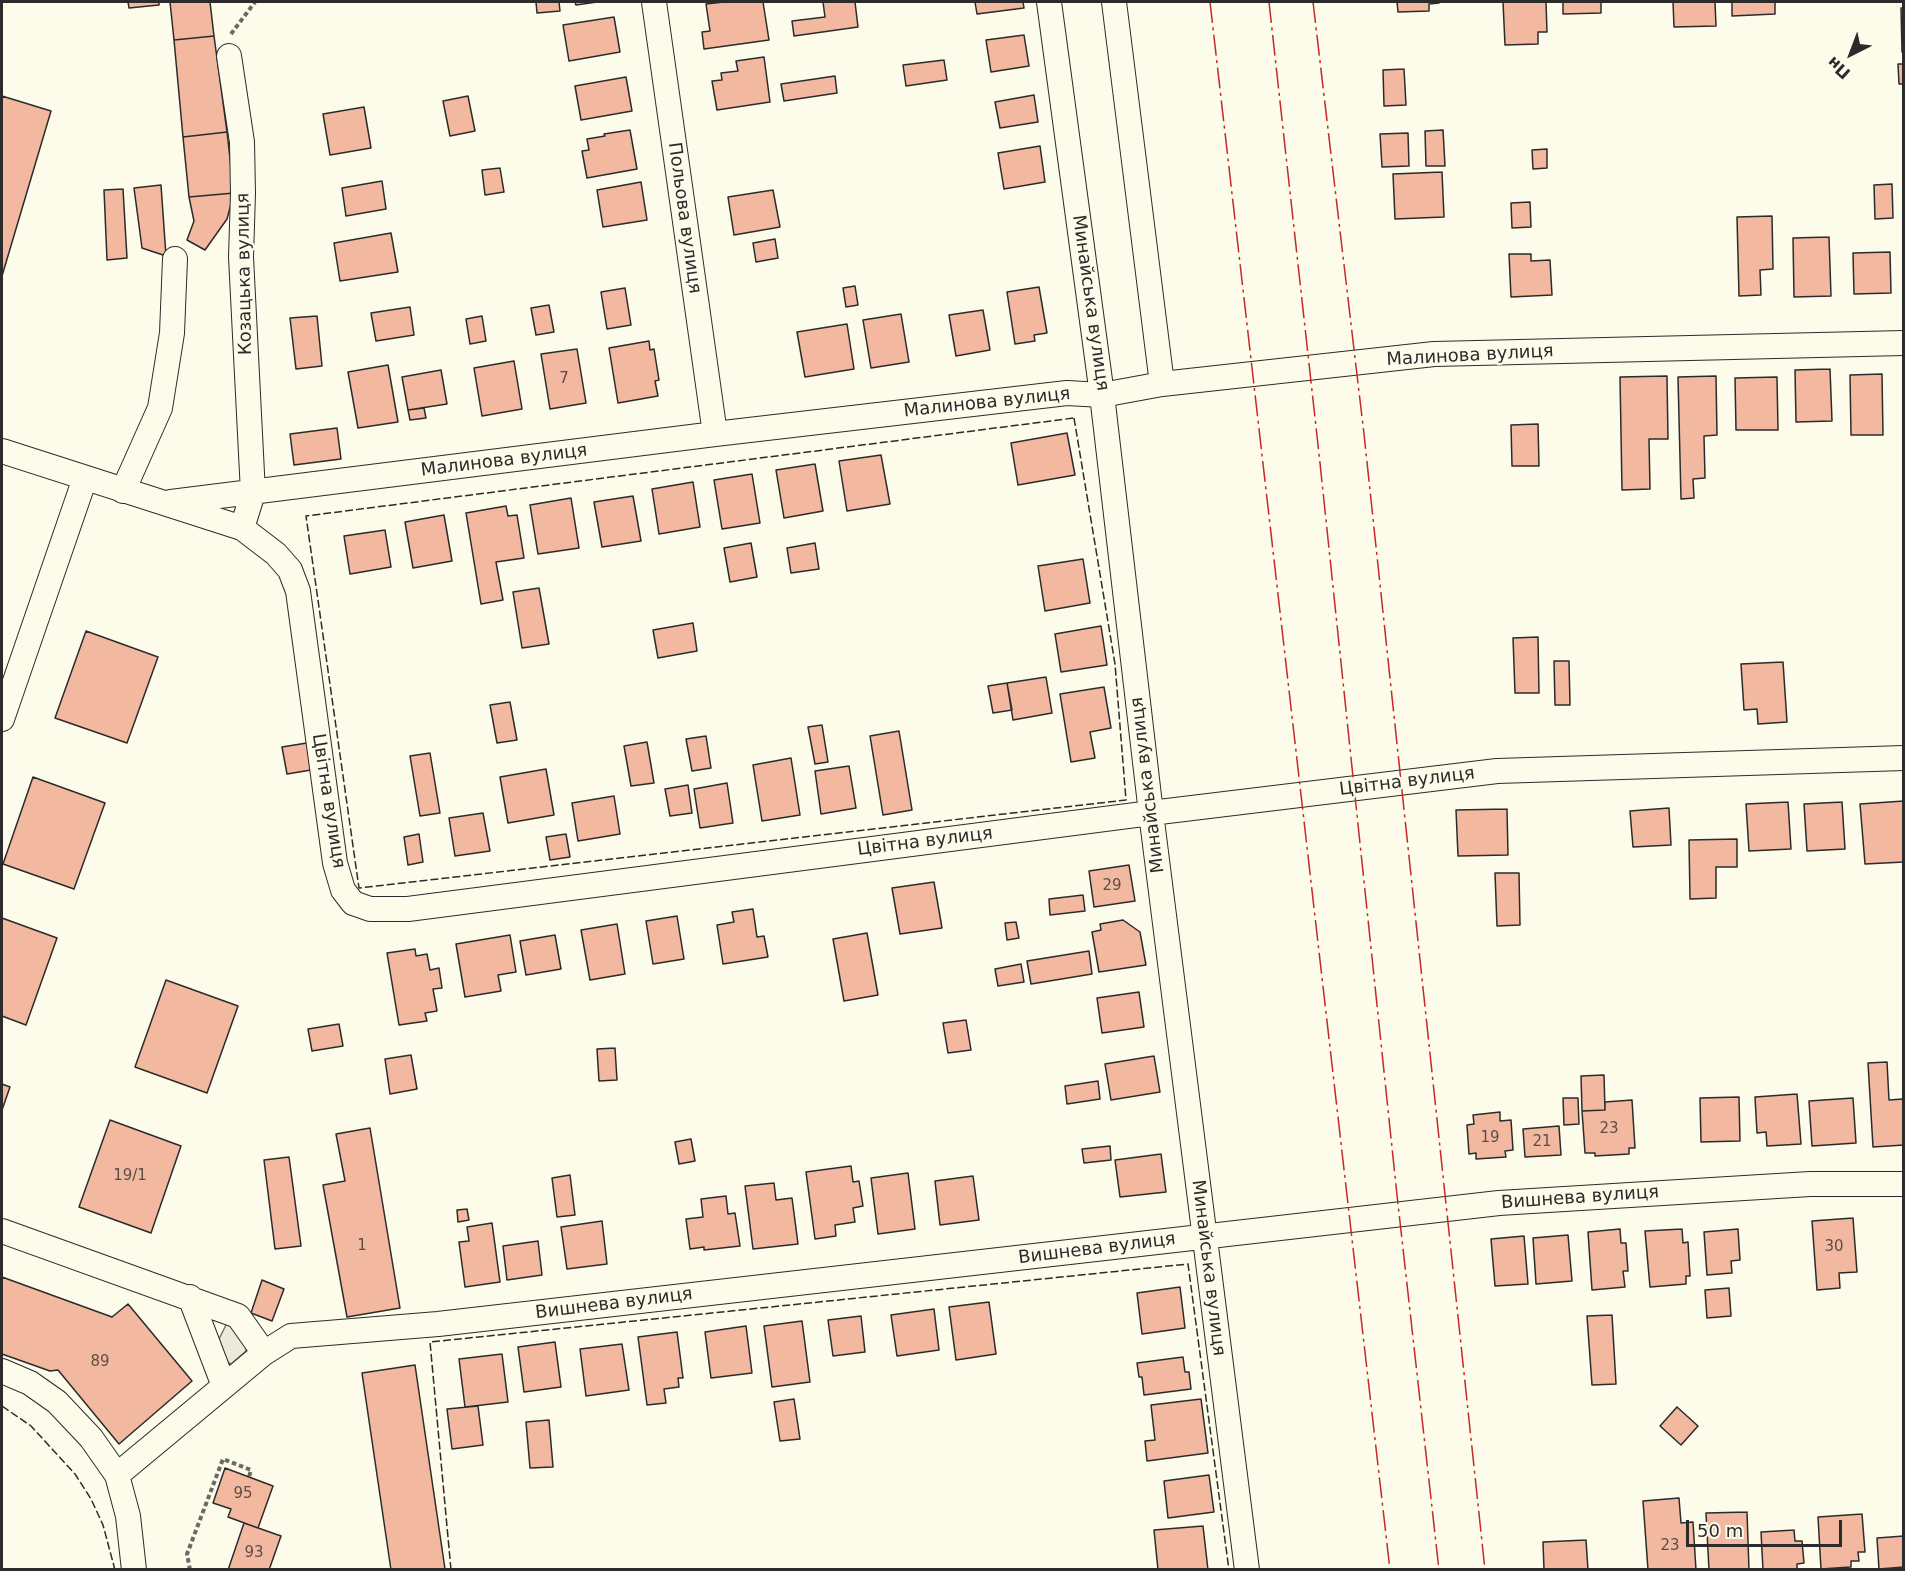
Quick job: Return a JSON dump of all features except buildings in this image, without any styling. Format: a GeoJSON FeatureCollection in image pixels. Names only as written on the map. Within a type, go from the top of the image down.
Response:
{"type":"FeatureCollection","features":[{"type":"Feature","properties":{"kind":"street","name":"Польова вулиця"},"geometry":{"type":"LineString","coordinates":[[654,2],[715,434]]}},
{"type":"Feature","properties":{"kind":"street","name":"Минайська вулиця"},"geometry":{"type":"LineString","coordinates":[[1049,2],[1102,395],[1151,813],[1246,1569]]}},
{"type":"Feature","properties":{"kind":"street"},"geometry":{"type":"LineString","coordinates":[[1114,2],[1162,384]]}},
{"type":"Feature","properties":{"kind":"street","name":"Козацька вулиця"},"geometry":{"type":"LineString","coordinates":[[229,56],[242,142],[241,257],[253,493]]}},
{"type":"Feature","properties":{"kind":"street"},"geometry":{"type":"LineString","coordinates":[[123,491],[160,408],[172,333],[175,260]]}},
{"type":"Feature","properties":{"kind":"street","name":"Малинова вулиця"},"geometry":{"type":"LineString","coordinates":[[160,503],[715,434],[1067,393],[1102,395],[1162,384],[1434,354],[1904,343]]}},
{"type":"Feature","properties":{"kind":"street"},"geometry":{"type":"LineString","coordinates":[[2,453],[242,528],[253,493]]}},
{"type":"Feature","properties":{"kind":"street"},"geometry":{"type":"LineString","coordinates":[[2,719],[85,478]]}},
{"type":"Feature","properties":{"kind":"street","name":"Цвітна вулиця"},"geometry":{"type":"LineString","coordinates":[[242,528],[276,554],[290,570],[298,591],[335,863],[343,890],[354,903],[370,909],[408,909],[1151,813],[1497,771],[1904,758]]}},
{"type":"Feature","properties":{"kind":"street","name":"Вишнева вулиця"},"geometry":{"type":"LineString","coordinates":[[264,1353],[291,1336],[438,1324],[1499,1203],[1810,1184],[1904,1184]]}},
{"type":"Feature","properties":{"kind":"street"},"geometry":{"type":"LineString","coordinates":[[2,1232],[190,1297],[238,1316],[264,1353],[117,1475]]}},
{"type":"Feature","properties":{"kind":"street"},"geometry":{"type":"LineString","coordinates":[[190,1297],[224,1386]]}},
{"type":"Feature","properties":{"kind":"street"},"geometry":{"type":"LineString","coordinates":[[205,1336],[229,1312]]}},
{"type":"Feature","properties":{"kind":"street"},"geometry":{"type":"LineString","coordinates":[[2,1371],[30,1383],[57,1401],[91,1438],[117,1475],[128,1516],[134,1569]]}},
{"type":"Feature","properties":{"kind":"path"},"geometry":{"type":"LineString","coordinates":[[229,56],[226,40],[255,2]]}},
{"type":"Feature","properties":{"kind":"path"},"geometry":{"type":"LineString","coordinates":[[190,1569],[187,1554],[223,1459],[251,1470],[249,1477]]}},
{"type":"Feature","properties":{"kind":"shaded area"},"geometry":{"type":"Polygon","coordinates":[[[238,1322],[250,1342],[245,1352],[231,1364],[225,1361],[217,1343],[226,1325],[238,1322]]]}},
{"type":"Feature","properties":{"kind":"fence"},"geometry":{"type":"LineString","coordinates":[[1074,418],[1115,664],[1126,800],[359,888],[306,516],[1074,418]]}},
{"type":"Feature","properties":{"kind":"fence"},"geometry":{"type":"LineString","coordinates":[[451,1570],[430,1342],[1188,1264],[1229,1570]]}},
{"type":"Feature","properties":{"kind":"fence"},"geometry":{"type":"LineString","coordinates":[[2,1406],[31,1426],[75,1474],[91,1499],[103,1525],[115,1570]]}},
{"type":"Feature","properties":{"kind":"power"},"geometry":{"type":"LineString","coordinates":[[1210,2],[1390,1570]]}},
{"type":"Feature","properties":{"kind":"power"},"geometry":{"type":"LineString","coordinates":[[1269,2],[1439,1570]]}},
{"type":"Feature","properties":{"kind":"power"},"geometry":{"type":"LineString","coordinates":[[1313,2],[1364,434],[1485,1570]]}}]}
